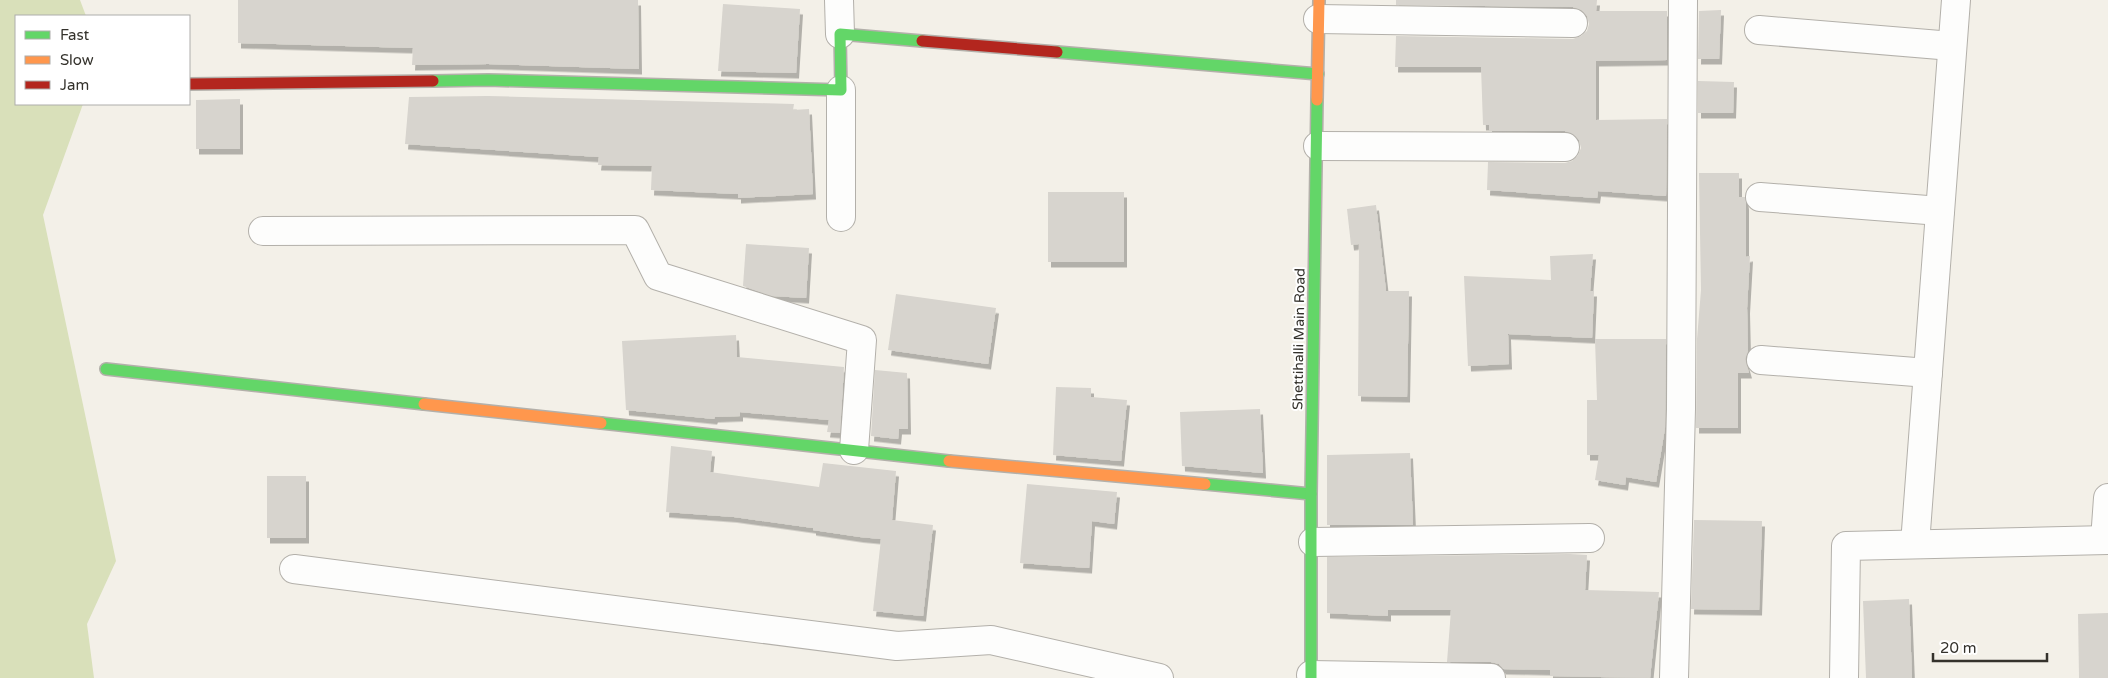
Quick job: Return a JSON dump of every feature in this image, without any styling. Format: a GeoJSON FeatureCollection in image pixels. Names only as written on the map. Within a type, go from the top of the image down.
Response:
{"type":"FeatureCollection","features":[{"type":"Feature","properties":{"kind":"street"},"geometry":{"type":"LineString","coordinates":[[839,0],[841,217]]}},
{"type":"Feature","properties":{"kind":"street"},"geometry":{"type":"LineString","coordinates":[[1674,678],[1681,409],[1683,0]]}},
{"type":"Feature","properties":{"kind":"street"},"geometry":{"type":"LineString","coordinates":[[1915,544],[1956,0]]}},
{"type":"Feature","properties":{"kind":"street"},"geometry":{"type":"LineString","coordinates":[[1319,10],[1573,23]]}},
{"type":"Feature","properties":{"kind":"street","name":"Shettihalli Main Road"},"geometry":{"type":"LineString","coordinates":[[1311,677],[1313,542],[1311,494],[1319,10]]}},
{"type":"Feature","properties":{"kind":"street"},"geometry":{"type":"LineString","coordinates":[[1759,30],[1952,46]]}},
{"type":"Feature","properties":{"kind":"street"},"geometry":{"type":"LineString","coordinates":[[840,34],[1318,74]]}},
{"type":"Feature","properties":{"kind":"street"},"geometry":{"type":"LineString","coordinates":[[190,84],[488,80],[840,90]]}},
{"type":"Feature","properties":{"kind":"street"},"geometry":{"type":"LineString","coordinates":[[1318,146],[1566,146]]}},
{"type":"Feature","properties":{"kind":"street"},"geometry":{"type":"LineString","coordinates":[[1760,197],[1940,211]]}},
{"type":"Feature","properties":{"kind":"street"},"geometry":{"type":"LineString","coordinates":[[264,231],[635,230],[658,276],[862,340],[854,450]]}},
{"type":"Feature","properties":{"kind":"street"},"geometry":{"type":"LineString","coordinates":[[1761,360],[1928,374]]}},
{"type":"Feature","properties":{"kind":"street"},"geometry":{"type":"LineString","coordinates":[[106,369],[971,463],[1311,494]]}},
{"type":"Feature","properties":{"kind":"street"},"geometry":{"type":"LineString","coordinates":[[1844,678],[1846,546],[2106,540],[2108,498]]}},
{"type":"Feature","properties":{"kind":"street"},"geometry":{"type":"LineString","coordinates":[[1313,542],[1590,538]]}},
{"type":"Feature","properties":{"kind":"street"},"geometry":{"type":"LineString","coordinates":[[294,569],[897,646],[992,640],[1159,678]]}},
{"type":"Feature","properties":{"kind":"street"},"geometry":{"type":"LineString","coordinates":[[1311,677],[1491,678]]}},
{"type":"Feature","properties":{"kind":"green space"},"geometry":{"type":"Polygon","coordinates":[[[0,0],[80,0],[86,15],[15,15],[15,105],[83,105],[43,215],[116,561],[87,624],[94,678],[0,678],[0,0]]]}},
{"type":"Feature","properties":{"kind":"building"},"geometry":{"type":"Polygon","coordinates":[[[238,0],[638,0],[639,69],[488,64],[412,65],[413,48],[238,43],[238,0]]]}},
{"type":"Feature","properties":{"kind":"building"},"geometry":{"type":"Polygon","coordinates":[[[1396,0],[1597,0],[1596,11],[1667,11],[1667,60],[1596,61],[1596,120],[1667,119],[1666,196],[1598,191],[1597,198],[1487,190],[1488,162],[1565,163],[1572,161],[1578,155],[1581,148],[1579,140],[1573,134],[1565,131],[1489,131],[1489,125],[1483,125],[1481,67],[1395,67],[1396,36],[1573,39],[1587,31],[1589,24],[1587,16],[1581,10],[1573,7],[1396,5],[1396,0]]]}},
{"type":"Feature","properties":{"kind":"building"},"geometry":{"type":"Polygon","coordinates":[[[723,4],[800,9],[796,73],[718,71],[723,4]]]}},
{"type":"Feature","properties":{"kind":"building"},"geometry":{"type":"Polygon","coordinates":[[[1721,10],[1719,59],[1698,59],[1699,11],[1721,10]]]}},
{"type":"Feature","properties":{"kind":"building"},"geometry":{"type":"Polygon","coordinates":[[[1698,81],[1734,82],[1733,113],[1698,113],[1698,81]]]}},
{"type":"Feature","properties":{"kind":"building"},"geometry":{"type":"Polygon","coordinates":[[[488,96],[794,104],[793,110],[809,109],[813,194],[738,198],[738,194],[651,190],[652,166],[598,165],[599,157],[405,144],[409,97],[488,96]]]}},
{"type":"Feature","properties":{"kind":"building"},"geometry":{"type":"Polygon","coordinates":[[[240,99],[240,149],[196,149],[196,100],[240,99]]]}},
{"type":"Feature","properties":{"kind":"building"},"geometry":{"type":"Polygon","coordinates":[[[1699,173],[1739,173],[1739,197],[1745,197],[1746,257],[1750,256],[1747,308],[1748,351],[1745,359],[1749,373],[1738,373],[1738,428],[1696,428],[1697,339],[1701,290],[1699,173]]]}},
{"type":"Feature","properties":{"kind":"building"},"geometry":{"type":"Polygon","coordinates":[[[1048,192],[1124,192],[1124,262],[1048,262],[1048,192]]]}},
{"type":"Feature","properties":{"kind":"building"},"geometry":{"type":"Polygon","coordinates":[[[1376,205],[1386,291],[1409,291],[1407,397],[1358,396],[1359,244],[1351,245],[1347,209],[1376,205]]]}},
{"type":"Feature","properties":{"kind":"building"},"geometry":{"type":"Polygon","coordinates":[[[746,244],[809,248],[806,298],[772,296],[743,286],[746,244]]]}},
{"type":"Feature","properties":{"kind":"building"},"geometry":{"type":"Polygon","coordinates":[[[1593,254],[1590,291],[1594,291],[1592,338],[1508,334],[1509,364],[1468,366],[1464,276],[1551,280],[1550,256],[1593,254]]]}},
{"type":"Feature","properties":{"kind":"building"},"geometry":{"type":"Polygon","coordinates":[[[896,294],[996,308],[988,364],[888,350],[896,294]]]}},
{"type":"Feature","properties":{"kind":"building"},"geometry":{"type":"Polygon","coordinates":[[[736,335],[737,357],[844,367],[840,433],[827,432],[829,420],[740,412],[740,416],[715,417],[714,419],[626,410],[622,341],[736,335]]]}},
{"type":"Feature","properties":{"kind":"building"},"geometry":{"type":"Polygon","coordinates":[[[1595,339],[1666,339],[1665,428],[1656,482],[1626,477],[1625,485],[1595,480],[1599,455],[1587,455],[1587,400],[1597,400],[1595,339]]]}},
{"type":"Feature","properties":{"kind":"building"},"geometry":{"type":"Polygon","coordinates":[[[875,370],[907,373],[908,429],[899,429],[898,439],[871,436],[875,370]]]}},
{"type":"Feature","properties":{"kind":"building"},"geometry":{"type":"Polygon","coordinates":[[[1056,387],[1091,388],[1091,397],[1127,400],[1121,461],[1053,455],[1056,387]]]}},
{"type":"Feature","properties":{"kind":"building"},"geometry":{"type":"Polygon","coordinates":[[[1260,409],[1263,473],[1182,466],[1180,412],[1260,409]]]}},
{"type":"Feature","properties":{"kind":"building"},"geometry":{"type":"Polygon","coordinates":[[[671,446],[712,451],[710,472],[819,487],[823,463],[896,471],[892,520],[933,525],[923,616],[873,611],[881,539],[734,517],[666,512],[671,446]]]}},
{"type":"Feature","properties":{"kind":"building"},"geometry":{"type":"Polygon","coordinates":[[[1410,453],[1413,525],[1327,525],[1327,455],[1410,453]]]}},
{"type":"Feature","properties":{"kind":"building"},"geometry":{"type":"Polygon","coordinates":[[[267,476],[306,476],[306,538],[267,538],[267,476]]]}},
{"type":"Feature","properties":{"kind":"building"},"geometry":{"type":"Polygon","coordinates":[[[1027,484],[1117,492],[1114,524],[1092,521],[1089,568],[1020,563],[1027,484]]]}},
{"type":"Feature","properties":{"kind":"building"},"geometry":{"type":"Polygon","coordinates":[[[1694,520],[1762,521],[1759,610],[1691,609],[1694,520]]]}},
{"type":"Feature","properties":{"kind":"building"},"geometry":{"type":"Polygon","coordinates":[[[1587,555],[1585,590],[1659,592],[1650,678],[1550,676],[1550,670],[1503,669],[1499,664],[1491,662],[1447,662],[1451,610],[1388,610],[1388,616],[1327,613],[1327,557],[1587,555]]]}},
{"type":"Feature","properties":{"kind":"building"},"geometry":{"type":"Polygon","coordinates":[[[1909,599],[1912,678],[1866,678],[1863,601],[1909,599]]]}},
{"type":"Feature","properties":{"kind":"building"},"geometry":{"type":"Polygon","coordinates":[[[2108,613],[2108,678],[2079,678],[2078,614],[2108,613]]]}},
{"type":"Feature","properties":{"kind":"traffic: fast"},"geometry":{"type":"LineString","coordinates":[[433,81],[488,80],[841,90],[840,34],[922,41]]}},
{"type":"Feature","properties":{"kind":"traffic: fast"},"geometry":{"type":"LineString","coordinates":[[1057,52],[1318,74]]}},
{"type":"Feature","properties":{"kind":"traffic: fast"},"geometry":{"type":"LineString","coordinates":[[1311,678],[1311,494],[1317,100]]}},
{"type":"Feature","properties":{"kind":"traffic: fast"},"geometry":{"type":"LineString","coordinates":[[106,369],[424,404]]}},
{"type":"Feature","properties":{"kind":"traffic: fast"},"geometry":{"type":"LineString","coordinates":[[601,423],[949,461]]}},
{"type":"Feature","properties":{"kind":"traffic: fast"},"geometry":{"type":"LineString","coordinates":[[1205,484],[1311,494]]}},
{"type":"Feature","properties":{"kind":"traffic: slow"},"geometry":{"type":"LineString","coordinates":[[1317,100],[1319,0]]}},
{"type":"Feature","properties":{"kind":"traffic: slow"},"geometry":{"type":"LineString","coordinates":[[424,404],[601,423]]}},
{"type":"Feature","properties":{"kind":"traffic: slow"},"geometry":{"type":"LineString","coordinates":[[949,461],[1205,484]]}},
{"type":"Feature","properties":{"kind":"traffic: jam"},"geometry":{"type":"LineString","coordinates":[[922,41],[1057,52]]}},
{"type":"Feature","properties":{"kind":"traffic: jam"},"geometry":{"type":"LineString","coordinates":[[190,84],[433,81]]}}]}
